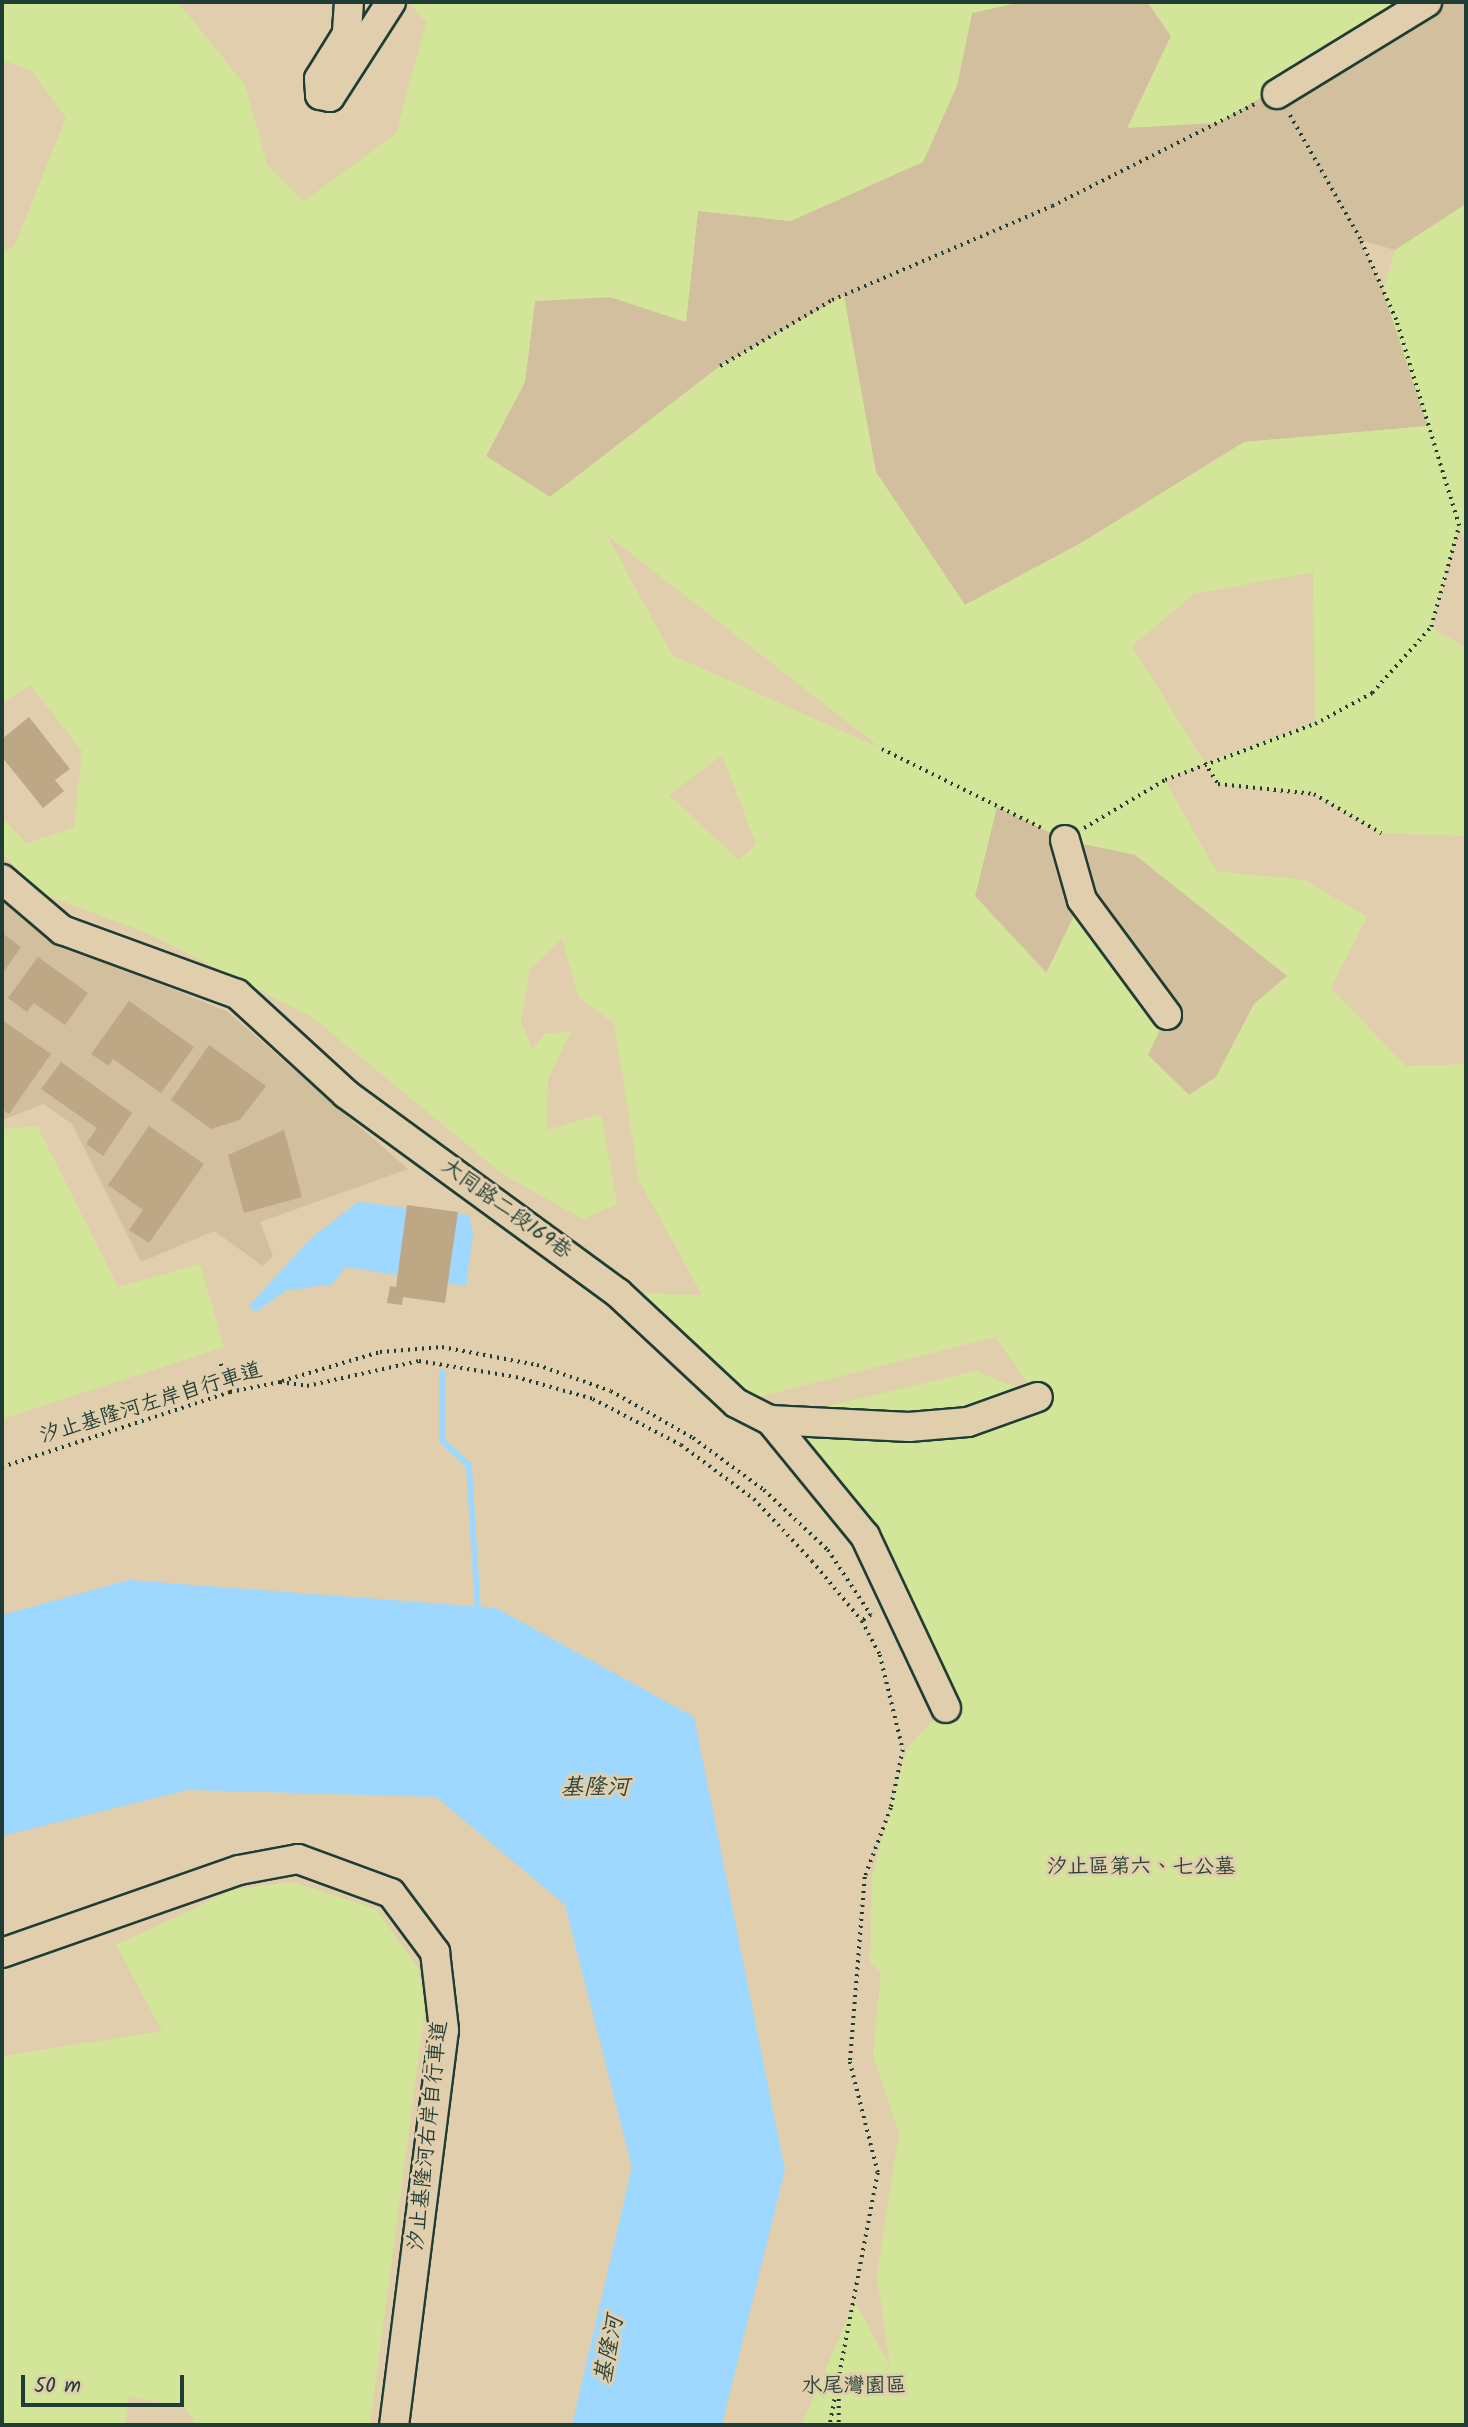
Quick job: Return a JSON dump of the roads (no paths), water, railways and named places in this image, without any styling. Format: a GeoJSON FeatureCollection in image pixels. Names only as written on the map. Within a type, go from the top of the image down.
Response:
{"type":"FeatureCollection","features":[{"type":"Feature","properties":{"kind":"street"},"geometry":{"type":"LineString","coordinates":[[349,2],[347,34],[319,79],[320,94],[330,97],[391,2]]}},
{"type":"Feature","properties":{"kind":"street"},"geometry":{"type":"LineString","coordinates":[[1277,94],[1427,2]]}},
{"type":"Feature","properties":{"kind":"street"},"geometry":{"type":"LineString","coordinates":[[1065,840],[1082,900],[1167,1015]]}},
{"type":"Feature","properties":{"kind":"street","name":"大同路二段169巷"},"geometry":{"type":"LineString","coordinates":[[2,879],[62,930],[237,994],[346,1094],[530,1224],[618,1293],[736,1403],[771,1420],[909,1427],[968,1422],[1038,1397]]}},
{"type":"Feature","properties":{"kind":"street"},"geometry":{"type":"LineString","coordinates":[[771,1420],[865,1536],[946,1708]]}},
{"type":"Feature","properties":{"kind":"street","name":"汐止基隆河右岸自行車道"},"geometry":{"type":"LineString","coordinates":[[2,1952],[239,1870],[298,1859],[391,1893],[435,1952],[444,2030],[394,2425]]}},
{"type":"Feature","properties":{"kind":"water"},"geometry":{"type":"Polygon","coordinates":[[[358,1202],[469,1215],[473,1234],[466,1286],[345,1267],[333,1284],[285,1291],[256,1312],[249,1306],[311,1238],[358,1202]]]}},
{"type":"Feature","properties":{"kind":"water","name":"基隆河"},"geometry":{"type":"Polygon","coordinates":[[[129,1580],[496,1608],[694,1717],[785,2170],[722,2425],[572,2425],[632,2167],[565,1905],[436,1797],[188,1790],[2,1836],[2,1615],[129,1580]]]}},
{"type":"Feature","properties":{"kind":"waterway"},"geometry":{"type":"LineString","coordinates":[[442,1373],[442,1441],[469,1465],[478,1613]]}},
{"type":"Feature","properties":{"kind":"park label","name":"汐止區第六、七公墓"},"geometry":{"type":"Point","coordinates":[1141,1868]}},
{"type":"Feature","properties":{"kind":"park label","name":"水尾灣園區"},"geometry":{"type":"Point","coordinates":[854,2387]}}]}
